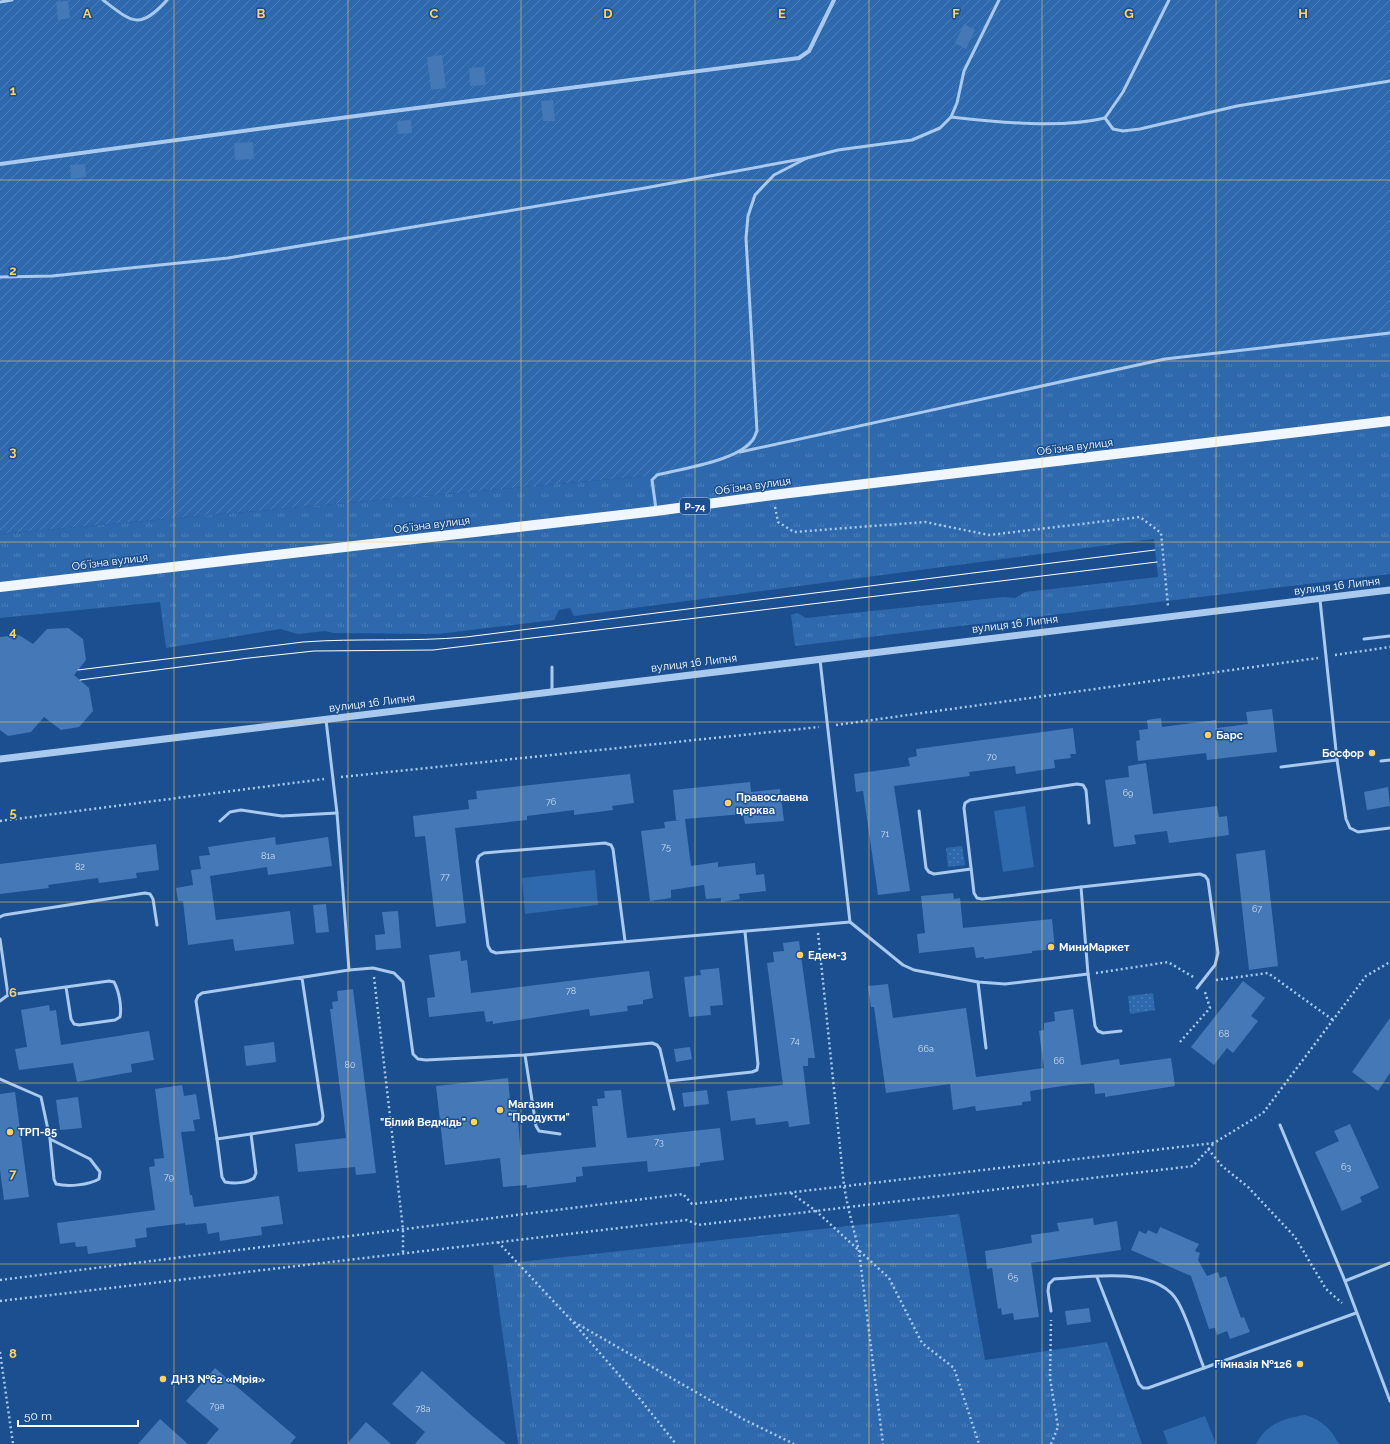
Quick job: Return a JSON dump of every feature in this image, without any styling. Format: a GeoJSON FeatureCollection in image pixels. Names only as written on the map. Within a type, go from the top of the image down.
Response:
{"type":"FeatureCollection","features":[{"type":"Feature","properties":{"kind":"main road","name":"Обʼїзна вулиця"},"geometry":{"type":"LineString","coordinates":[[0,587],[656,511],[773,495],[1390,421]]}},
{"type":"Feature","properties":{"kind":"street"},"geometry":{"type":"LineString","coordinates":[[0,164],[799,58],[809,51],[834,0]]}},
{"type":"Feature","properties":{"kind":"street","name":"вулиця 16 Липня"},"geometry":{"type":"LineString","coordinates":[[0,759],[1390,590]]}},
{"type":"Feature","properties":{"kind":"lane"},"geometry":{"type":"LineString","coordinates":[[0,2],[12,0]]}},
{"type":"Feature","properties":{"kind":"lane"},"geometry":{"type":"LineString","coordinates":[[103,0],[132,20],[145,19],[156,12],[167,0]]}},
{"type":"Feature","properties":{"kind":"lane"},"geometry":{"type":"LineString","coordinates":[[0,277],[52,276],[228,258],[644,188],[807,158],[838,150],[912,140],[940,128],[952,117],[957,103],[964,71],[1000,0]]}},
{"type":"Feature","properties":{"kind":"lane"},"geometry":{"type":"LineString","coordinates":[[952,117],[1034,123],[1088,122],[1105,118],[1123,92],[1169,0]]}},
{"type":"Feature","properties":{"kind":"lane"},"geometry":{"type":"LineString","coordinates":[[1105,118],[1113,129],[1123,131],[1237,106],[1390,81]]}},
{"type":"Feature","properties":{"kind":"lane"},"geometry":{"type":"LineString","coordinates":[[736,453],[752,442],[757,431],[746,238],[748,216],[755,195],[774,175],[807,158]]}},
{"type":"Feature","properties":{"kind":"lane"},"geometry":{"type":"LineString","coordinates":[[656,511],[652,480],[657,475],[723,458],[764,445],[1165,359],[1390,333]]}},
{"type":"Feature","properties":{"kind":"lane"},"geometry":{"type":"LineString","coordinates":[[1320,599],[1337,760],[1346,819],[1350,828],[1358,832],[1390,828]]}},
{"type":"Feature","properties":{"kind":"lane"},"geometry":{"type":"LineString","coordinates":[[1364,639],[1390,636]]}},
{"type":"Feature","properties":{"kind":"lane"},"geometry":{"type":"LineString","coordinates":[[820,659],[850,922]]}},
{"type":"Feature","properties":{"kind":"lane"},"geometry":{"type":"LineString","coordinates":[[552,667],[552,692]]}},
{"type":"Feature","properties":{"kind":"lane"},"geometry":{"type":"LineString","coordinates":[[326,720],[337,813],[349,970]]}},
{"type":"Feature","properties":{"kind":"lane"},"geometry":{"type":"LineString","coordinates":[[1281,767],[1337,760]]}},
{"type":"Feature","properties":{"kind":"lane"},"geometry":{"type":"LineString","coordinates":[[1381,761],[1390,760]]}},
{"type":"Feature","properties":{"kind":"lane"},"geometry":{"type":"LineString","coordinates":[[1090,823],[1086,790],[1083,785],[1077,784],[970,800],[965,803],[964,808],[974,893],[977,898],[982,899],[1081,886],[1200,874],[1205,876],[1208,880],[1218,953],[1215,965],[1197,988]]}},
{"type":"Feature","properties":{"kind":"lane"},"geometry":{"type":"LineString","coordinates":[[220,821],[230,812],[241,810],[282,816],[337,813]]}},
{"type":"Feature","properties":{"kind":"lane"},"geometry":{"type":"LineString","coordinates":[[919,811],[926,868],[929,872],[934,874],[971,869]]}},
{"type":"Feature","properties":{"kind":"lane"},"geometry":{"type":"LineString","coordinates":[[626,942],[613,849],[611,845],[606,843],[484,853],[479,856],[477,861],[488,946],[491,951],[496,953],[745,932],[850,922],[903,965],[914,970],[978,982],[1011,984],[1088,974]]}},
{"type":"Feature","properties":{"kind":"lane"},"geometry":{"type":"LineString","coordinates":[[1081,886],[1088,974],[1095,1026],[1098,1031],[1103,1033],[1121,1031]]}},
{"type":"Feature","properties":{"kind":"lane"},"geometry":{"type":"LineString","coordinates":[[0,917],[4,915],[145,893],[150,894],[153,899],[157,925]]}},
{"type":"Feature","properties":{"kind":"lane"},"geometry":{"type":"LineString","coordinates":[[668,1082],[752,1072],[757,1070],[758,1064],[745,932]]}},
{"type":"Feature","properties":{"kind":"lane"},"geometry":{"type":"LineString","coordinates":[[0,939],[8,995]]}},
{"type":"Feature","properties":{"kind":"lane"},"geometry":{"type":"LineString","coordinates":[[251,1134],[256,1173],[254,1178],[250,1181],[225,1182],[222,1177],[196,1001],[198,996],[202,993],[349,970],[373,968],[394,973],[403,982],[413,1054],[418,1059],[426,1060],[525,1055],[652,1043],[657,1045],[660,1049],[674,1109]]}},
{"type":"Feature","properties":{"kind":"lane"},"geometry":{"type":"LineString","coordinates":[[217,1139],[317,1124],[322,1121],[323,1116],[302,978]]}},
{"type":"Feature","properties":{"kind":"lane"},"geometry":{"type":"LineString","coordinates":[[0,1000],[8,995],[109,981],[114,982],[117,987],[121,1011],[120,1017],[115,1020],[79,1025],[74,1024],[71,1019],[66,987]]}},
{"type":"Feature","properties":{"kind":"lane"},"geometry":{"type":"LineString","coordinates":[[978,982],[986,1048]]}},
{"type":"Feature","properties":{"kind":"lane"},"geometry":{"type":"LineString","coordinates":[[525,1055],[536,1126],[539,1130],[560,1134]]}},
{"type":"Feature","properties":{"kind":"lane"},"geometry":{"type":"LineString","coordinates":[[0,1079],[41,1098],[50,1139],[54,1179],[56,1184],[62,1186],[94,1182],[99,1179],[100,1172],[90,1159],[50,1139]]}},
{"type":"Feature","properties":{"kind":"lane"},"geometry":{"type":"LineString","coordinates":[[1280,1125],[1345,1281],[1390,1401]]}},
{"type":"Feature","properties":{"kind":"lane"},"geometry":{"type":"LineString","coordinates":[[1345,1281],[1390,1263]]}},
{"type":"Feature","properties":{"kind":"lane"},"geometry":{"type":"LineString","coordinates":[[1051,1311],[1048,1290],[1049,1284],[1054,1279],[1118,1275],[1151,1281],[1167,1290],[1178,1302],[1204,1368]]}},
{"type":"Feature","properties":{"kind":"lane"},"geometry":{"type":"LineString","coordinates":[[1097,1277],[1139,1384],[1143,1388],[1148,1388],[1356,1313]]}},
{"type":"Feature","properties":{"kind":"path"},"geometry":{"type":"LineString","coordinates":[[773,495],[778,522],[794,532],[924,522],[988,536],[1140,517],[1161,533],[1168,617]]}},
{"type":"Feature","properties":{"kind":"path"},"geometry":{"type":"LineString","coordinates":[[0,822],[333,778],[828,726],[1390,647]]}},
{"type":"Feature","properties":{"kind":"path"},"geometry":{"type":"LineString","coordinates":[[817,925],[844,1186],[859,1251],[883,1444]]}},
{"type":"Feature","properties":{"kind":"path"},"geometry":{"type":"LineString","coordinates":[[0,1301],[687,1220],[698,1225],[1193,1166],[1214,1143],[1263,1113],[1366,976],[1390,962]]}},
{"type":"Feature","properties":{"kind":"path"},"geometry":{"type":"LineString","coordinates":[[373,968],[403,1229],[402,1253]]}},
{"type":"Feature","properties":{"kind":"path"},"geometry":{"type":"LineString","coordinates":[[1180,1042],[1210,1008],[1202,982]]}},
{"type":"Feature","properties":{"kind":"path"},"geometry":{"type":"LineString","coordinates":[[0,1280],[683,1194],[692,1204],[1214,1143]]}},
{"type":"Feature","properties":{"kind":"path"},"geometry":{"type":"LineString","coordinates":[[1208,1149],[1222,1166],[1248,1187],[1295,1237],[1326,1289],[1342,1303],[1353,1304]]}},
{"type":"Feature","properties":{"kind":"path"},"geometry":{"type":"LineString","coordinates":[[791,1192],[816,1211],[889,1278],[922,1342],[954,1368],[979,1444]]}},
{"type":"Feature","properties":{"kind":"path"},"geometry":{"type":"LineString","coordinates":[[498,1242],[572,1321],[640,1399],[676,1444]]}},
{"type":"Feature","properties":{"kind":"path"},"geometry":{"type":"LineString","coordinates":[[1051,1311],[1050,1378],[1058,1427],[1051,1444]]}},
{"type":"Feature","properties":{"kind":"path"},"geometry":{"type":"LineString","coordinates":[[572,1321],[741,1418],[794,1444]]}},
{"type":"Feature","properties":{"kind":"path"},"geometry":{"type":"LineString","coordinates":[[0,1352],[13,1444]]}},
{"type":"Feature","properties":{"kind":"green space"},"geometry":{"type":"Polygon","coordinates":[[[0,0],[1390,0],[1390,333],[1165,359],[764,445],[723,458],[657,475],[0,534],[0,0]]]}},
{"type":"Feature","properties":{"kind":"green space"},"geometry":{"type":"Polygon","coordinates":[[[1390,333],[1390,574],[795,646],[791,615],[797,613],[806,618],[1004,597],[1015,598],[1025,592],[1158,577],[1154,539],[574,616],[570,608],[559,610],[554,620],[438,634],[333,633],[325,631],[298,634],[280,629],[166,648],[160,602],[0,618],[0,534],[657,475],[764,445],[1165,359],[1390,333]]]}},
{"type":"Feature","properties":{"kind":"green space"},"geometry":{"type":"Polygon","coordinates":[[[1025,806],[1034,867],[1003,872],[994,811],[1025,806]]]}},
{"type":"Feature","properties":{"kind":"green space"},"geometry":{"type":"Polygon","coordinates":[[[962,846],[965,865],[948,867],[946,848],[962,846]]]}},
{"type":"Feature","properties":{"kind":"green space"},"geometry":{"type":"Polygon","coordinates":[[[595,870],[598,905],[525,914],[522,878],[595,870]]]}},
{"type":"Feature","properties":{"kind":"green space"},"geometry":{"type":"Polygon","coordinates":[[[1153,993],[1155,1010],[1130,1014],[1128,996],[1153,993]]]}},
{"type":"Feature","properties":{"kind":"green space"},"geometry":{"type":"Polygon","coordinates":[[[959,1214],[985,1360],[1107,1342],[1142,1444],[518,1444],[493,1265],[959,1214]]]}},
{"type":"Feature","properties":{"kind":"green space"},"geometry":{"type":"Polygon","coordinates":[[[1305,1415],[1321,1422],[1333,1434],[1339,1444],[1256,1444],[1265,1431],[1276,1423],[1305,1415]]]}},
{"type":"Feature","properties":{"kind":"green space"},"geometry":{"type":"Polygon","coordinates":[[[1205,1416],[1216,1444],[1168,1444],[1163,1431],[1205,1416]]]}},
{"type":"Feature","properties":{"kind":"building"},"geometry":{"type":"Polygon","coordinates":[[[68,1],[70,18],[58,20],[56,2],[68,1]]]}},
{"type":"Feature","properties":{"kind":"building"},"geometry":{"type":"Polygon","coordinates":[[[964,24],[975,30],[966,49],[955,43],[964,24]]]}},
{"type":"Feature","properties":{"kind":"building"},"geometry":{"type":"Polygon","coordinates":[[[442,55],[446,88],[431,90],[427,57],[442,55]]]}},
{"type":"Feature","properties":{"kind":"building"},"geometry":{"type":"Polygon","coordinates":[[[484,67],[486,85],[470,86],[469,68],[484,67]]]}},
{"type":"Feature","properties":{"kind":"building"},"geometry":{"type":"Polygon","coordinates":[[[553,100],[555,121],[543,121],[541,101],[553,100]]]}},
{"type":"Feature","properties":{"kind":"building"},"geometry":{"type":"Polygon","coordinates":[[[411,120],[412,133],[398,134],[397,121],[411,120]]]}},
{"type":"Feature","properties":{"kind":"building"},"geometry":{"type":"Polygon","coordinates":[[[253,142],[254,159],[235,160],[234,143],[253,142]]]}},
{"type":"Feature","properties":{"kind":"building"},"geometry":{"type":"Polygon","coordinates":[[[85,164],[86,177],[71,179],[70,165],[85,164]]]}},
{"type":"Feature","properties":{"kind":"building"},"geometry":{"type":"Polygon","coordinates":[[[68,628],[83,639],[86,660],[74,675],[89,688],[93,711],[79,727],[61,730],[44,717],[31,732],[8,736],[0,730],[0,637],[19,635],[33,644],[47,629],[68,628]]]}},
{"type":"Feature","properties":{"kind":"building","name":"Барс"},"geometry":{"type":"Polygon","coordinates":[[[1272,709],[1277,752],[1207,760],[1206,753],[1138,761],[1136,741],[1140,740],[1139,730],[1148,729],[1147,720],[1161,718],[1162,727],[1216,720],[1217,728],[1248,724],[1246,712],[1272,709]]]}},
{"type":"Feature","properties":{"kind":"building"},"geometry":{"type":"Polygon","coordinates":[[[1073,728],[1076,754],[1070,754],[1071,758],[1054,760],[1055,768],[1016,774],[1015,766],[969,772],[970,776],[894,786],[910,891],[878,895],[863,791],[856,792],[854,774],[910,766],[908,758],[917,756],[916,749],[1073,728]]]}},
{"type":"Feature","properties":{"kind":"building"},"geometry":{"type":"Polygon","coordinates":[[[1146,763],[1153,814],[1217,806],[1219,817],[1227,816],[1229,835],[1169,843],[1167,831],[1134,835],[1136,844],[1114,847],[1105,780],[1129,777],[1128,766],[1146,763]]]}},
{"type":"Feature","properties":{"kind":"building"},"geometry":{"type":"Polygon","coordinates":[[[630,774],[634,803],[612,806],[613,810],[574,815],[574,810],[527,816],[527,820],[455,828],[466,923],[436,927],[425,836],[415,837],[413,816],[469,809],[468,800],[477,799],[476,791],[630,774]]]}},
{"type":"Feature","properties":{"kind":"building"},"geometry":{"type":"Polygon","coordinates":[[[750,782],[751,792],[780,789],[784,821],[745,824],[743,814],[685,819],[691,866],[718,862],[718,867],[755,863],[756,875],[764,874],[766,891],[739,894],[740,899],[721,902],[721,898],[706,899],[704,885],[671,890],[671,898],[650,901],[641,831],[665,828],[664,822],[680,820],[676,820],[673,790],[750,782]]]}},
{"type":"Feature","properties":{"kind":"building"},"geometry":{"type":"Polygon","coordinates":[[[1388,787],[1390,806],[1367,810],[1364,792],[1388,787]]]}},
{"type":"Feature","properties":{"kind":"building"},"geometry":{"type":"Polygon","coordinates":[[[275,837],[276,845],[328,837],[332,866],[268,875],[267,867],[210,876],[216,920],[290,911],[294,944],[235,951],[233,939],[188,945],[183,901],[178,901],[176,888],[193,885],[191,870],[201,869],[199,856],[210,855],[208,847],[275,837]]]}},
{"type":"Feature","properties":{"kind":"building"},"geometry":{"type":"Polygon","coordinates":[[[156,844],[159,870],[136,873],[137,878],[99,883],[98,878],[48,885],[49,888],[0,894],[0,864],[156,844]]]}},
{"type":"Feature","properties":{"kind":"building"},"geometry":{"type":"Polygon","coordinates":[[[1265,850],[1278,966],[1249,970],[1236,854],[1265,850]]]}},
{"type":"Feature","properties":{"kind":"building"},"geometry":{"type":"Polygon","coordinates":[[[953,893],[954,899],[960,898],[963,928],[1052,919],[1055,949],[1032,951],[1032,953],[984,959],[984,957],[976,958],[974,947],[919,953],[917,934],[925,933],[921,896],[953,893]]]}},
{"type":"Feature","properties":{"kind":"building"},"geometry":{"type":"Polygon","coordinates":[[[326,904],[329,932],[316,933],[313,905],[326,904]]]}},
{"type":"Feature","properties":{"kind":"building"},"geometry":{"type":"Polygon","coordinates":[[[398,911],[401,948],[376,950],[375,935],[385,934],[382,912],[398,911]]]}},
{"type":"Feature","properties":{"kind":"building"},"geometry":{"type":"Polygon","coordinates":[[[799,941],[815,1058],[808,1058],[808,1066],[803,1066],[810,1124],[789,1127],[788,1121],[756,1125],[755,1118],[731,1121],[727,1091],[783,1085],[767,963],[774,962],[773,952],[784,951],[783,943],[799,941]]]}},
{"type":"Feature","properties":{"kind":"building"},"geometry":{"type":"Polygon","coordinates":[[[460,951],[461,961],[467,960],[471,993],[649,971],[653,998],[643,1000],[643,1004],[627,1006],[628,1011],[590,1016],[589,1009],[493,1024],[493,1021],[486,1022],[484,1011],[429,1017],[427,998],[435,997],[429,955],[460,951]]]}},
{"type":"Feature","properties":{"kind":"building"},"geometry":{"type":"Polygon","coordinates":[[[719,968],[723,1005],[710,1006],[711,1015],[689,1017],[684,977],[701,975],[700,970],[719,968]]]}},
{"type":"Feature","properties":{"kind":"building"},"geometry":{"type":"Polygon","coordinates":[[[1243,981],[1265,998],[1251,1016],[1258,1021],[1233,1053],[1227,1048],[1214,1065],[1191,1047],[1243,981]]]}},
{"type":"Feature","properties":{"kind":"building"},"geometry":{"type":"Polygon","coordinates":[[[888,984],[893,1018],[966,1008],[976,1077],[1044,1068],[1039,1031],[1044,1030],[1044,1023],[1055,1021],[1054,1012],[1073,1009],[1081,1065],[1119,1059],[1120,1065],[1171,1058],[1175,1086],[1105,1097],[1105,1093],[1095,1094],[1094,1083],[1069,1085],[1030,1091],[1031,1101],[1022,1102],[1022,1105],[976,1111],[975,1106],[953,1110],[950,1084],[886,1093],[874,1007],[871,1007],[868,986],[888,984]]]}},
{"type":"Feature","properties":{"kind":"building"},"geometry":{"type":"Polygon","coordinates":[[[353,989],[376,1173],[356,1175],[355,1167],[298,1172],[295,1144],[346,1138],[330,1009],[333,1009],[332,1002],[338,1001],[337,991],[353,989]]]}},
{"type":"Feature","properties":{"kind":"building"},"geometry":{"type":"Polygon","coordinates":[[[49,1005],[50,1011],[56,1010],[61,1045],[149,1031],[154,1060],[131,1064],[132,1072],[77,1082],[73,1063],[19,1070],[15,1049],[27,1047],[21,1010],[49,1005]]]}},
{"type":"Feature","properties":{"kind":"building"},"geometry":{"type":"Polygon","coordinates":[[[1390,1018],[1390,1073],[1378,1091],[1352,1072],[1390,1018]]]}},
{"type":"Feature","properties":{"kind":"building"},"geometry":{"type":"Polygon","coordinates":[[[274,1042],[276,1062],[246,1066],[244,1046],[274,1042]]]}},
{"type":"Feature","properties":{"kind":"building"},"geometry":{"type":"Polygon","coordinates":[[[690,1047],[692,1059],[676,1062],[674,1049],[690,1047]]]}},
{"type":"Feature","properties":{"kind":"building"},"geometry":{"type":"Polygon","coordinates":[[[508,1078],[511,1110],[517,1110],[521,1155],[596,1147],[592,1106],[598,1106],[597,1099],[605,1098],[604,1091],[621,1090],[627,1138],[720,1128],[724,1160],[700,1163],[700,1166],[648,1172],[647,1161],[582,1167],[583,1176],[576,1177],[576,1182],[527,1188],[527,1185],[503,1187],[500,1158],[445,1165],[436,1086],[508,1078]]]}},
{"type":"Feature","properties":{"kind":"building"},"geometry":{"type":"Polygon","coordinates":[[[182,1085],[184,1096],[196,1094],[200,1119],[193,1120],[195,1131],[181,1132],[190,1195],[192,1195],[194,1207],[279,1196],[283,1224],[261,1227],[262,1235],[220,1241],[219,1232],[208,1234],[206,1223],[185,1225],[185,1223],[146,1228],[147,1237],[135,1239],[136,1247],[88,1254],[87,1246],[76,1247],[75,1242],[60,1244],[57,1223],[155,1210],[149,1167],[155,1166],[154,1159],[164,1158],[155,1089],[182,1085]]]}},
{"type":"Feature","properties":{"kind":"building"},"geometry":{"type":"Polygon","coordinates":[[[707,1090],[709,1104],[684,1107],[682,1093],[707,1090]]]}},
{"type":"Feature","properties":{"kind":"building","name":"ТРП-85"},"geometry":{"type":"Polygon","coordinates":[[[15,1092],[29,1197],[4,1200],[0,1170],[0,1094],[15,1092]]]}},
{"type":"Feature","properties":{"kind":"building"},"geometry":{"type":"Polygon","coordinates":[[[78,1097],[82,1128],[60,1130],[56,1100],[78,1097]]]}},
{"type":"Feature","properties":{"kind":"building"},"geometry":{"type":"Polygon","coordinates":[[[1350,1124],[1379,1188],[1360,1197],[1362,1202],[1342,1211],[1315,1152],[1339,1141],[1334,1131],[1350,1124]]]}},
{"type":"Feature","properties":{"kind":"building"},"geometry":{"type":"Polygon","coordinates":[[[1093,1218],[1094,1225],[1117,1221],[1121,1250],[1031,1263],[1039,1317],[1014,1320],[1013,1313],[1002,1315],[1001,1308],[998,1309],[992,1268],[987,1269],[985,1251],[1032,1243],[1031,1235],[1059,1231],[1057,1223],[1093,1218]]]}},
{"type":"Feature","properties":{"kind":"building"},"geometry":{"type":"Polygon","coordinates":[[[1160,1227],[1199,1244],[1195,1251],[1200,1253],[1198,1260],[1207,1276],[1218,1272],[1220,1278],[1226,1276],[1241,1318],[1244,1317],[1250,1332],[1230,1339],[1227,1331],[1217,1335],[1215,1328],[1209,1329],[1191,1276],[1131,1250],[1139,1231],[1146,1234],[1148,1230],[1157,1234],[1160,1227]]]}},
{"type":"Feature","properties":{"kind":"building"},"geometry":{"type":"Polygon","coordinates":[[[1089,1308],[1091,1322],[1067,1325],[1065,1311],[1089,1308]]]}},
{"type":"Feature","properties":{"kind":"building"},"geometry":{"type":"Polygon","coordinates":[[[215,1368],[296,1437],[290,1444],[206,1444],[219,1429],[186,1401],[215,1368]]]}},
{"type":"Feature","properties":{"kind":"building"},"geometry":{"type":"Polygon","coordinates":[[[422,1371],[506,1444],[415,1444],[425,1432],[392,1404],[422,1371]]]}},
{"type":"Feature","properties":{"kind":"building"},"geometry":{"type":"Polygon","coordinates":[[[160,1419],[188,1444],[138,1444],[160,1419]]]}},
{"type":"Feature","properties":{"kind":"building"},"geometry":{"type":"Polygon","coordinates":[[[366,1422],[391,1444],[347,1444],[366,1422]]]}},
{"type":"Feature","properties":{"kind":"tram line"},"geometry":{"type":"LineString","coordinates":[[78,670],[303,642],[466,637],[1155,550]]}},
{"type":"Feature","properties":{"kind":"tram line"},"geometry":{"type":"LineString","coordinates":[[80,680],[314,651],[433,650],[1157,562]]}},
{"type":"Feature","properties":{"kind":"place","name":"Барс"},"geometry":{"type":"Point","coordinates":[1208,735]}},
{"type":"Feature","properties":{"kind":"place","name":"Босфор"},"geometry":{"type":"Point","coordinates":[1372,753]}},
{"type":"Feature","properties":{"kind":"place","name":"Православна церква"},"geometry":{"type":"Point","coordinates":[728,803]}},
{"type":"Feature","properties":{"kind":"place","name":"МиниМаркет"},"geometry":{"type":"Point","coordinates":[1051,947]}},
{"type":"Feature","properties":{"kind":"place","name":"Едем-3"},"geometry":{"type":"Point","coordinates":[800,955]}},
{"type":"Feature","properties":{"kind":"place","name":"Магазин \"Продукти\""},"geometry":{"type":"Point","coordinates":[500,1110]}},
{"type":"Feature","properties":{"kind":"place","name":"\"Білий Ведмідь\""},"geometry":{"type":"Point","coordinates":[474,1122]}},
{"type":"Feature","properties":{"kind":"place","name":"ТРП-85"},"geometry":{"type":"Point","coordinates":[10,1132]}},
{"type":"Feature","properties":{"kind":"place","name":"Гімназія №126"},"geometry":{"type":"Point","coordinates":[1300,1364]}},
{"type":"Feature","properties":{"kind":"place","name":"ДНЗ №62 «Мрія»"},"geometry":{"type":"Point","coordinates":[163,1379]}}]}
